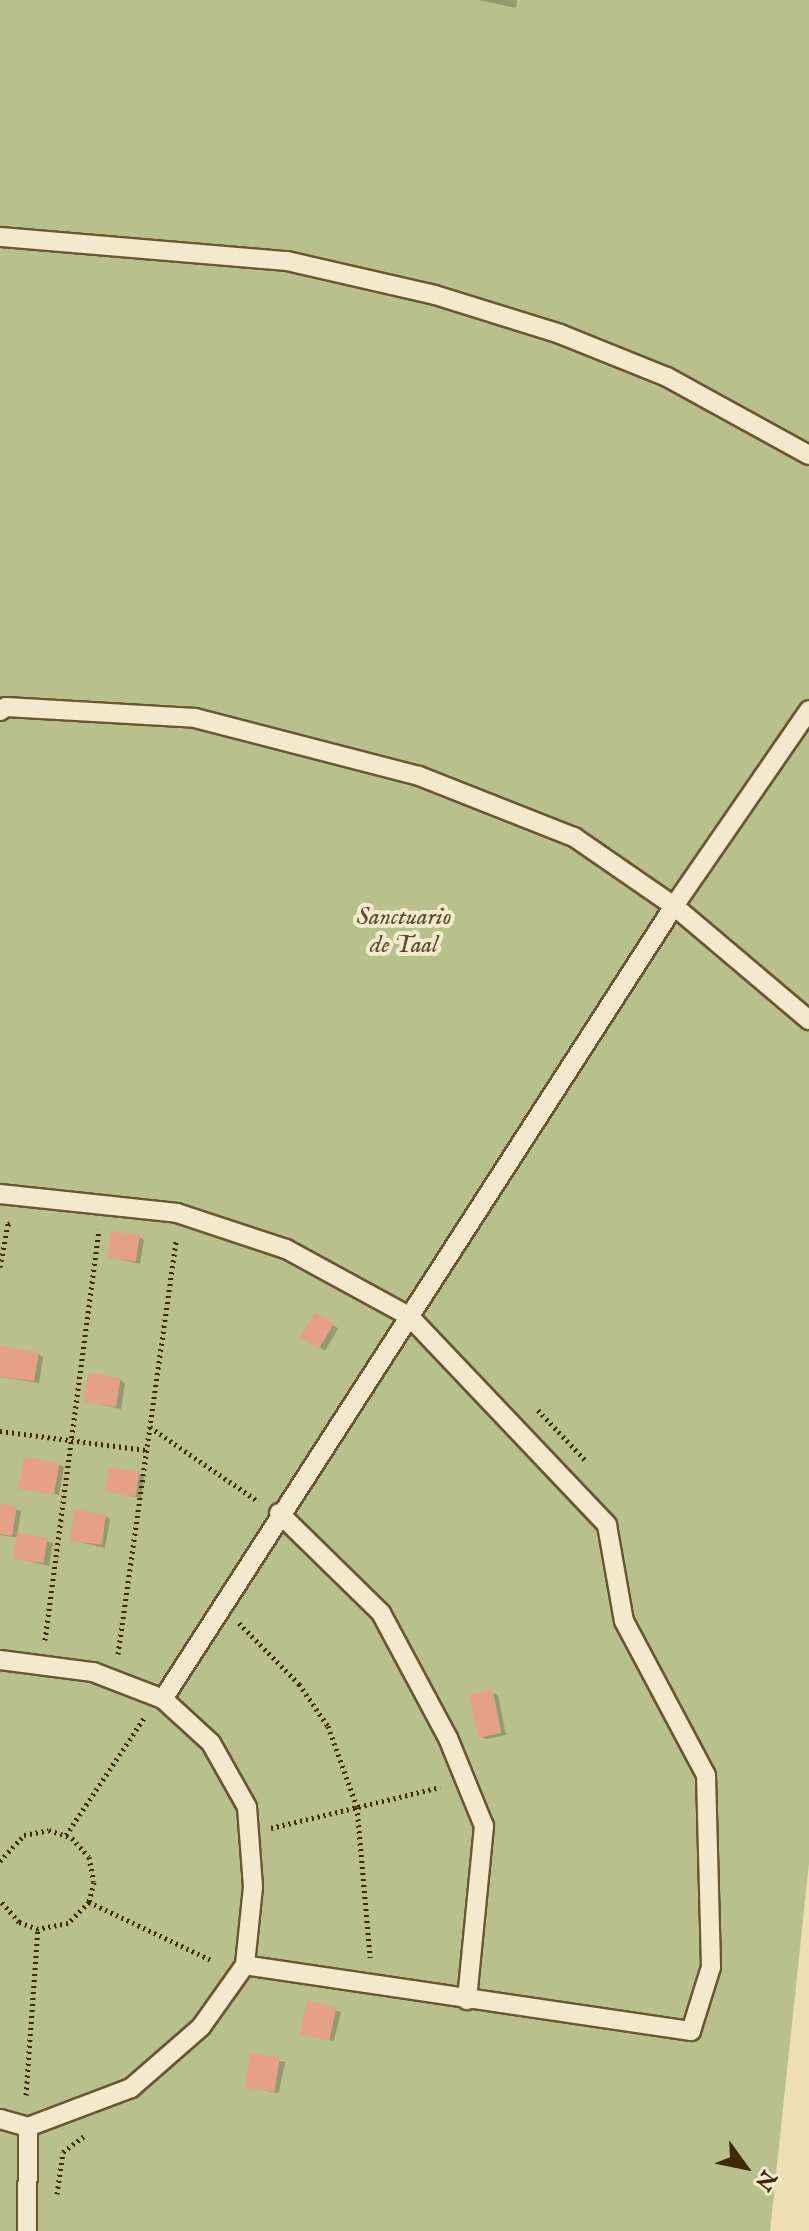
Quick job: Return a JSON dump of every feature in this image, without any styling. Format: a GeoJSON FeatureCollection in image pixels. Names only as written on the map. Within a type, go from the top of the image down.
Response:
{"type":"FeatureCollection","features":[{"type":"Feature","properties":{"kind":"lane"},"geometry":{"type":"LineString","coordinates":[[0,237],[287,261],[435,295],[560,334],[667,377],[809,455]]}},
{"type":"Feature","properties":{"kind":"lane"},"geometry":{"type":"LineString","coordinates":[[0,711],[6,707],[195,718],[419,776],[574,837],[674,906],[809,1020]]}},
{"type":"Feature","properties":{"kind":"lane"},"geometry":{"type":"LineString","coordinates":[[163,1699],[279,1513],[674,906],[809,710]]}},
{"type":"Feature","properties":{"kind":"lane"},"geometry":{"type":"LineString","coordinates":[[0,1194],[177,1213],[286,1249],[409,1316],[607,1525],[624,1621],[706,1775],[711,1967],[691,2031],[245,1965]]}},
{"type":"Feature","properties":{"kind":"lane"},"geometry":{"type":"LineString","coordinates":[[279,1513],[381,1613],[448,1738],[484,1826],[467,2000]]}},
{"type":"Feature","properties":{"kind":"lane"},"geometry":{"type":"LineString","coordinates":[[0,1660],[93,1672],[163,1699],[211,1743],[247,1807],[253,1887],[245,1965],[201,2027],[131,2088],[28,2127],[0,2119]]}},
{"type":"Feature","properties":{"kind":"lane"},"geometry":{"type":"LineString","coordinates":[[27,2231],[28,2127]]}},
{"type":"Feature","properties":{"kind":"path"},"geometry":{"type":"LineString","coordinates":[[0,1267],[8,1224],[18,1221]]}},
{"type":"Feature","properties":{"kind":"path"},"geometry":{"type":"LineString","coordinates":[[85,1223],[110,1226]]}},
{"type":"Feature","properties":{"kind":"path"},"geometry":{"type":"LineString","coordinates":[[44,1644],[100,1225]]}},
{"type":"Feature","properties":{"kind":"path"},"geometry":{"type":"LineString","coordinates":[[162,1236],[190,1242]]}},
{"type":"Feature","properties":{"kind":"path"},"geometry":{"type":"LineString","coordinates":[[118,1659],[176,1239]]}},
{"type":"Feature","properties":{"kind":"path"},"geometry":{"type":"LineString","coordinates":[[150,1427],[260,1503]]}},
{"type":"Feature","properties":{"kind":"path"},"geometry":{"type":"LineString","coordinates":[[0,1431],[146,1450]]}},
{"type":"Feature","properties":{"kind":"path"},"geometry":{"type":"LineString","coordinates":[[252,1515],[268,1490]]}},
{"type":"Feature","properties":{"kind":"path"},"geometry":{"type":"LineString","coordinates":[[232,1616],[299,1684],[328,1726],[357,1807],[370,1968]]}},
{"type":"Feature","properties":{"kind":"path"},"geometry":{"type":"LineString","coordinates":[[33,1644],[59,1647]]}},
{"type":"Feature","properties":{"kind":"path"},"geometry":{"type":"LineString","coordinates":[[102,1657],[118,1659],[130,1665]]}},
{"type":"Feature","properties":{"kind":"path"},"geometry":{"type":"LineString","coordinates":[[135,1708],[155,1719]]}},
{"type":"Feature","properties":{"kind":"path"},"geometry":{"type":"LineString","coordinates":[[66,1835],[147,1714]]}},
{"type":"Feature","properties":{"kind":"path"},"geometry":{"type":"LineString","coordinates":[[268,1829],[449,1784]]}},
{"type":"Feature","properties":{"kind":"path"},"geometry":{"type":"LineString","coordinates":[[262,1814],[269,1841]]}},
{"type":"Feature","properties":{"kind":"path"},"geometry":{"type":"LineString","coordinates":[[0,1861],[24,1835],[49,1830],[66,1835],[89,1857],[94,1882],[89,1902],[68,1923],[38,1929],[19,1922],[0,1900]]}},
{"type":"Feature","properties":{"kind":"path"},"geometry":{"type":"LineString","coordinates":[[89,1902],[213,1961]]}},
{"type":"Feature","properties":{"kind":"path"},"geometry":{"type":"LineString","coordinates":[[26,2095],[38,1929]]}},
{"type":"Feature","properties":{"kind":"path"},"geometry":{"type":"LineString","coordinates":[[208,1973],[218,1946]]}},
{"type":"Feature","properties":{"kind":"path"},"geometry":{"type":"LineString","coordinates":[[13,2094],[39,2094]]}},
{"type":"Feature","properties":{"kind":"green space","name":"Sanctuario de Taal"},"geometry":{"type":"Polygon","coordinates":[[[0,0],[809,0],[809,1863],[770,2231],[0,2231],[0,0]]]}},
{"type":"Feature","properties":{"kind":"building"},"geometry":{"type":"Polygon","coordinates":[[[111,1231],[140,1235],[136,1262],[107,1258],[111,1231]]]}},
{"type":"Feature","properties":{"kind":"building"},"geometry":{"type":"Polygon","coordinates":[[[315,1312],[334,1323],[319,1349],[300,1338],[315,1312]]]}},
{"type":"Feature","properties":{"kind":"building"},"geometry":{"type":"Polygon","coordinates":[[[0,1346],[39,1353],[34,1381],[0,1377],[0,1346]]]}},
{"type":"Feature","properties":{"kind":"building"},"geometry":{"type":"Polygon","coordinates":[[[88,1373],[121,1378],[116,1407],[83,1402],[88,1373]]]}},
{"type":"Feature","properties":{"kind":"building"},"geometry":{"type":"Polygon","coordinates":[[[24,1457],[59,1463],[54,1495],[18,1489],[24,1457]]]}},
{"type":"Feature","properties":{"kind":"building"},"geometry":{"type":"Polygon","coordinates":[[[109,1467],[140,1472],[136,1497],[105,1492],[109,1467]]]}},
{"type":"Feature","properties":{"kind":"building"},"geometry":{"type":"Polygon","coordinates":[[[0,1503],[17,1506],[12,1536],[0,1534],[0,1503]]]}},
{"type":"Feature","properties":{"kind":"building"},"geometry":{"type":"Polygon","coordinates":[[[74,1510],[106,1514],[102,1545],[70,1541],[74,1510]]]}},
{"type":"Feature","properties":{"kind":"building"},"geometry":{"type":"Polygon","coordinates":[[[17,1533],[48,1538],[44,1564],[13,1559],[17,1533]]]}},
{"type":"Feature","properties":{"kind":"building"},"geometry":{"type":"Polygon","coordinates":[[[493,1690],[501,1733],[478,1738],[469,1695],[493,1690]]]}},
{"type":"Feature","properties":{"kind":"building"},"geometry":{"type":"Polygon","coordinates":[[[307,2001],[336,2007],[329,2040],[300,2034],[307,2001]]]}},
{"type":"Feature","properties":{"kind":"building"},"geometry":{"type":"Polygon","coordinates":[[[250,2053],[280,2057],[275,2092],[245,2088],[250,2053]]]}}]}
